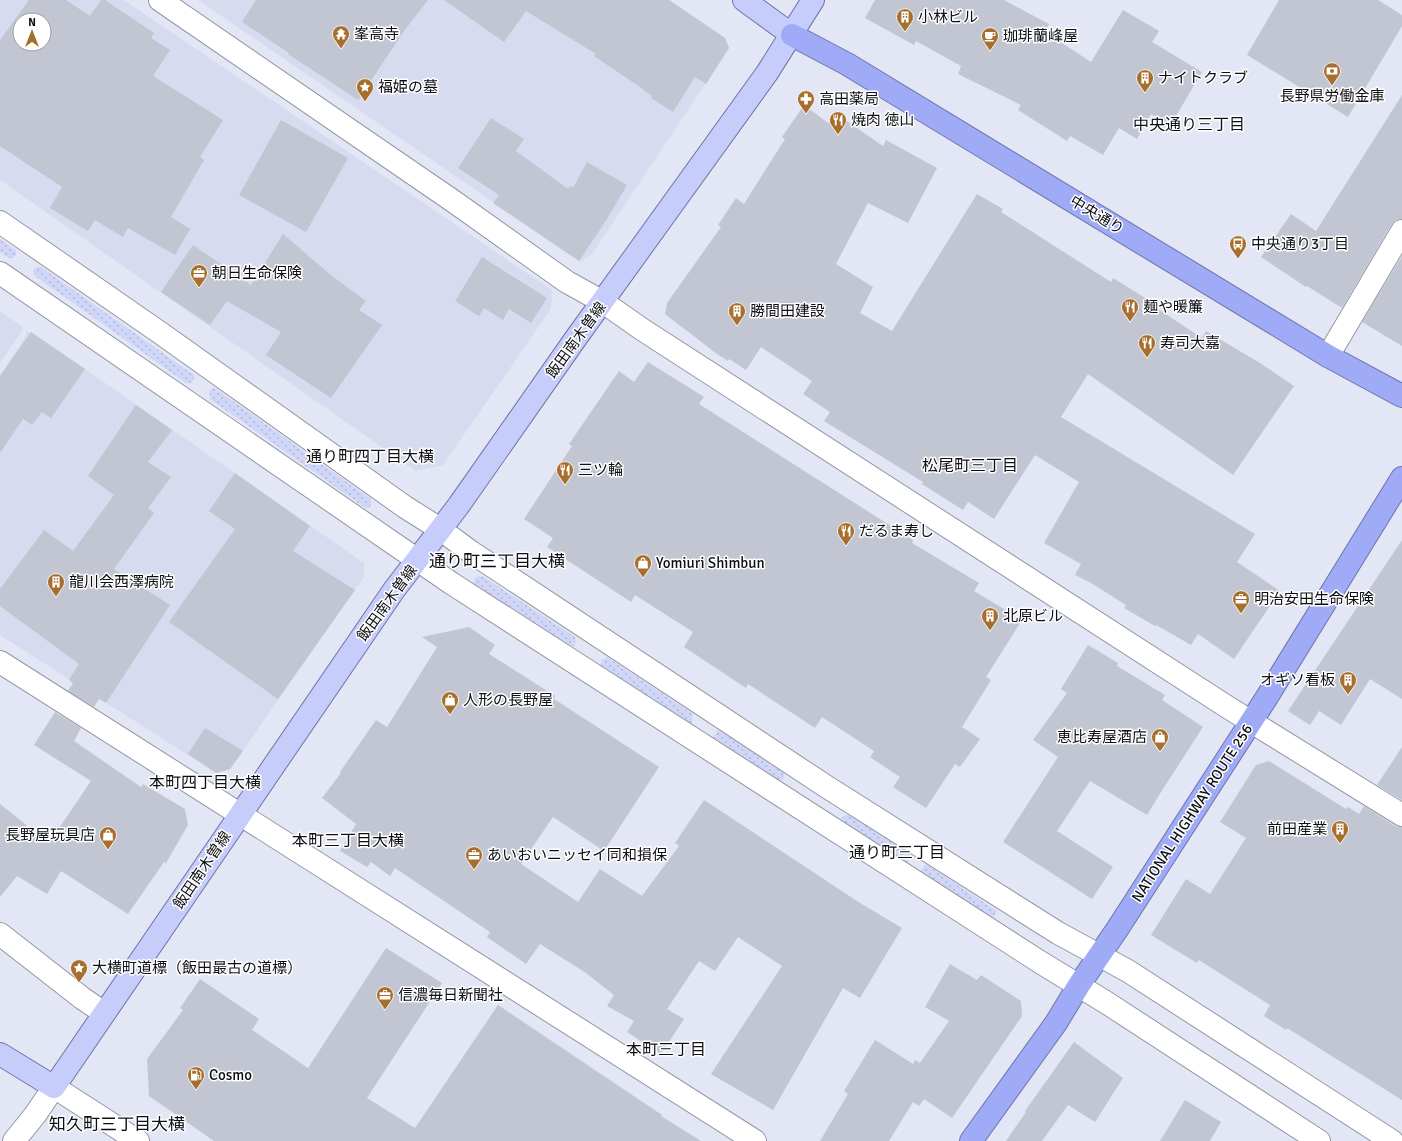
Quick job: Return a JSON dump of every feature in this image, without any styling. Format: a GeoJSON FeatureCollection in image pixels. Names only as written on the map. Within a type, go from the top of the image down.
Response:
{"type":"FeatureCollection","features":[{"type":"Feature","properties":{"kind":"highway","name":"中央通り"},"geometry":{"type":"LineString","coordinates":[[792,35],[847,64],[1328,356],[1402,396]]}},
{"type":"Feature","properties":{"kind":"highway","name":"NATIONAL HIGHWAY ROUTE 256"},"geometry":{"type":"LineString","coordinates":[[971,1141],[1056,1023],[1079,985],[1267,697],[1402,478]]}},
{"type":"Feature","properties":{"kind":"main road"},"geometry":{"type":"LineString","coordinates":[[744,0],[792,35]]}},
{"type":"Feature","properties":{"kind":"main road","name":"飯田南木曽線"},"geometry":{"type":"LineString","coordinates":[[54,1086],[394,590],[440,530],[604,302],[762,79],[792,35],[813,0]]}},
{"type":"Feature","properties":{"kind":"main road"},"geometry":{"type":"LineString","coordinates":[[0,1054],[54,1086]]}},
{"type":"Feature","properties":{"kind":"street"},"geometry":{"type":"LineString","coordinates":[[160,0],[453,201],[567,282],[604,302],[650,335],[1251,722],[1402,815]]}},
{"type":"Feature","properties":{"kind":"street"},"geometry":{"type":"LineString","coordinates":[[0,222],[471,552],[827,787],[1058,933],[1128,971],[1392,1141]]}},
{"type":"Feature","properties":{"kind":"street"},"geometry":{"type":"LineString","coordinates":[[1328,356],[1402,231]]}},
{"type":"Feature","properties":{"kind":"street"},"geometry":{"type":"LineString","coordinates":[[0,273],[451,583],[1034,958],[1079,985],[1319,1141]]}},
{"type":"Feature","properties":{"kind":"street"},"geometry":{"type":"LineString","coordinates":[[0,662],[755,1141]]}},
{"type":"Feature","properties":{"kind":"street"},"geometry":{"type":"LineString","coordinates":[[0,934],[82,998],[104,1013]]}},
{"type":"Feature","properties":{"kind":"street"},"geometry":{"type":"LineString","coordinates":[[14,1141],[35,1115],[54,1086],[138,1141]]}},
{"type":"Feature","properties":{"kind":"shaded area"},"geometry":{"type":"Polygon","coordinates":[[[0,0],[124,0],[552,290],[551,309],[443,465],[416,471],[0,180],[0,0]]]}},
{"type":"Feature","properties":{"kind":"shaded area"},"geometry":{"type":"Polygon","coordinates":[[[198,0],[669,0],[725,38],[729,48],[593,253],[581,262],[198,0]]]}},
{"type":"Feature","properties":{"kind":"shaded area"},"geometry":{"type":"Polygon","coordinates":[[[0,239],[16,250],[16,255],[9,258],[0,252],[0,239]]]}},
{"type":"Feature","properties":{"kind":"shaded area"},"geometry":{"type":"Polygon","coordinates":[[[36,267],[41,267],[194,375],[194,379],[191,383],[186,383],[35,276],[33,271],[36,267]]]}},
{"type":"Feature","properties":{"kind":"shaded area"},"geometry":{"type":"Polygon","coordinates":[[[0,311],[23,327],[23,329],[0,363],[0,311]]]}},
{"type":"Feature","properties":{"kind":"shaded area"},"geometry":{"type":"Polygon","coordinates":[[[26,331],[33,334],[85,369],[364,563],[364,577],[230,769],[216,773],[0,635],[0,375],[26,336],[26,331]]]}},
{"type":"Feature","properties":{"kind":"shaded area"},"geometry":{"type":"Polygon","coordinates":[[[212,388],[216,389],[371,499],[371,505],[369,508],[364,507],[210,399],[209,391],[212,388]]]}},
{"type":"Feature","properties":{"kind":"shaded area"},"geometry":{"type":"Polygon","coordinates":[[[479,576],[484,577],[575,637],[576,642],[574,646],[568,647],[476,586],[474,583],[475,578],[479,576]]]}},
{"type":"Feature","properties":{"kind":"shaded area"},"geometry":{"type":"Polygon","coordinates":[[[607,657],[693,714],[692,723],[687,724],[600,666],[602,660],[607,657]]]}},
{"type":"Feature","properties":{"kind":"shaded area"},"geometry":{"type":"Polygon","coordinates":[[[718,730],[784,773],[784,778],[781,781],[777,780],[714,740],[713,737],[718,730]]]}},
{"type":"Feature","properties":{"kind":"shaded area"},"geometry":{"type":"Polygon","coordinates":[[[850,815],[910,853],[908,862],[902,863],[843,822],[842,817],[850,815]]]}},
{"type":"Feature","properties":{"kind":"shaded area"},"geometry":{"type":"Polygon","coordinates":[[[926,864],[997,911],[992,919],[920,872],[926,864]]]}},
{"type":"Feature","properties":{"kind":"building"},"geometry":{"type":"Polygon","coordinates":[[[29,0],[66,0],[90,16],[101,0],[105,0],[154,33],[151,38],[170,50],[153,76],[223,120],[200,157],[204,160],[171,217],[190,229],[175,255],[128,228],[123,237],[95,220],[88,231],[50,208],[62,187],[0,146],[0,40],[12,23],[12,52],[52,52],[52,12],[20,12],[29,0]]]}},
{"type":"Feature","properties":{"kind":"building"},"geometry":{"type":"Polygon","coordinates":[[[256,0],[428,0],[404,31],[358,100],[242,22],[256,0]]]}},
{"type":"Feature","properties":{"kind":"building"},"geometry":{"type":"Polygon","coordinates":[[[444,0],[669,0],[725,38],[729,48],[706,84],[695,77],[673,112],[651,98],[652,96],[594,56],[596,54],[526,11],[504,42],[444,0]]]}},
{"type":"Feature","properties":{"kind":"building"},"geometry":{"type":"Polygon","coordinates":[[[875,0],[1004,0],[1049,24],[1045,32],[1091,62],[1123,10],[1159,31],[1152,42],[1202,72],[1170,126],[1151,114],[1137,139],[1119,128],[1103,155],[1070,136],[1067,141],[1018,110],[1021,105],[958,74],[961,66],[916,41],[914,45],[865,18],[875,0]]]}},
{"type":"Feature","properties":{"kind":"building","name":"長野県労働金庫"},"geometry":{"type":"Polygon","coordinates":[[[1279,0],[1378,0],[1402,15],[1402,26],[1348,117],[1247,55],[1279,0]]]}},
{"type":"Feature","properties":{"kind":"building"},"geometry":{"type":"Polygon","coordinates":[[[1402,95],[1402,219],[1396,220],[1391,225],[1342,308],[1307,286],[1306,287],[1261,257],[1291,214],[1316,231],[1402,95]]]}},
{"type":"Feature","properties":{"kind":"building"},"geometry":{"type":"Polygon","coordinates":[[[804,105],[828,123],[835,113],[883,146],[886,140],[937,168],[908,223],[868,203],[836,264],[873,287],[860,313],[892,331],[977,194],[1003,209],[1001,212],[1111,282],[1113,278],[1150,301],[1149,303],[1202,338],[1206,331],[1260,363],[1294,386],[1233,475],[1088,374],[1061,417],[1255,534],[1237,562],[1280,591],[1234,659],[1198,634],[1191,645],[1156,625],[1155,626],[1124,608],[1126,605],[1091,583],[1075,575],[1081,564],[1044,543],[1079,482],[1035,455],[994,519],[968,502],[963,510],[922,484],[923,482],[824,421],[830,412],[803,394],[812,381],[761,347],[746,370],[729,359],[728,361],[717,354],[665,314],[667,303],[721,227],[718,225],[736,198],[744,204],[785,139],[782,137],[804,105]]]}},
{"type":"Feature","properties":{"kind":"building"},"geometry":{"type":"Polygon","coordinates":[[[491,118],[524,139],[516,151],[568,189],[570,186],[573,188],[587,162],[627,185],[607,219],[579,261],[493,203],[499,195],[458,168],[491,118]]]}},
{"type":"Feature","properties":{"kind":"building"},"geometry":{"type":"Polygon","coordinates":[[[281,120],[348,158],[306,232],[239,195],[281,120]]]}},
{"type":"Feature","properties":{"kind":"building"},"geometry":{"type":"Polygon","coordinates":[[[283,234],[332,276],[366,301],[359,310],[382,325],[331,398],[266,355],[281,332],[227,301],[210,325],[161,292],[193,245],[251,285],[283,234]]]}},
{"type":"Feature","properties":{"kind":"building"},"geometry":{"type":"Polygon","coordinates":[[[1402,256],[1402,346],[1362,322],[1402,256]]]}},
{"type":"Feature","properties":{"kind":"building"},"geometry":{"type":"Polygon","coordinates":[[[482,257],[547,298],[531,323],[509,309],[503,320],[484,308],[479,316],[455,301],[482,257]]]}},
{"type":"Feature","properties":{"kind":"building"},"geometry":{"type":"Polygon","coordinates":[[[31,332],[85,369],[51,418],[42,412],[32,425],[23,419],[0,453],[0,376],[31,332]]]}},
{"type":"Feature","properties":{"kind":"building"},"geometry":{"type":"Polygon","coordinates":[[[648,362],[704,397],[699,404],[913,540],[912,543],[979,583],[974,591],[1022,620],[986,677],[991,680],[962,727],[980,739],[960,767],[955,764],[926,808],[893,787],[900,777],[870,757],[874,751],[822,717],[815,728],[748,684],[746,688],[684,647],[693,632],[635,595],[631,602],[547,547],[553,538],[524,519],[572,446],[569,444],[619,371],[634,382],[648,362]]]}},
{"type":"Feature","properties":{"kind":"building"},"geometry":{"type":"Polygon","coordinates":[[[136,405],[172,430],[148,462],[171,477],[148,508],[154,513],[114,569],[170,605],[106,703],[99,699],[94,707],[68,691],[73,683],[69,680],[79,664],[0,606],[0,589],[44,530],[73,551],[114,495],[88,476],[136,405]]]}},
{"type":"Feature","properties":{"kind":"building"},"geometry":{"type":"Polygon","coordinates":[[[235,473],[310,526],[293,551],[355,590],[278,699],[169,622],[235,529],[209,511],[235,473]]]}},
{"type":"Feature","properties":{"kind":"building"},"geometry":{"type":"Polygon","coordinates":[[[1402,540],[1402,699],[1370,679],[1341,725],[1319,711],[1310,725],[1288,711],[1402,540]]]}},
{"type":"Feature","properties":{"kind":"building"},"geometry":{"type":"Polygon","coordinates":[[[469,627],[495,645],[489,654],[555,696],[554,699],[659,767],[604,851],[553,817],[521,864],[578,902],[600,869],[642,896],[679,846],[675,843],[704,800],[860,903],[902,928],[860,998],[843,988],[773,1110],[711,1074],[782,966],[738,937],[715,971],[699,961],[667,1009],[684,1019],[661,1054],[627,1032],[634,1021],[607,1006],[614,995],[586,973],[540,944],[526,964],[487,937],[490,932],[395,868],[390,876],[371,862],[367,867],[340,851],[356,824],[322,798],[341,773],[340,772],[376,720],[387,727],[437,647],[422,637],[469,627]]]}},
{"type":"Feature","properties":{"kind":"building"},"geometry":{"type":"Polygon","coordinates":[[[1088,645],[1118,663],[1117,666],[1165,695],[1162,700],[1203,727],[1147,815],[1090,781],[1057,831],[1113,867],[1092,899],[1003,842],[1058,757],[1033,740],[1067,693],[1061,689],[1088,645]]]}},
{"type":"Feature","properties":{"kind":"building"},"geometry":{"type":"Polygon","coordinates":[[[55,712],[81,728],[74,741],[141,787],[143,784],[185,809],[188,825],[166,863],[164,862],[128,914],[61,871],[47,894],[17,876],[0,897],[0,804],[49,843],[91,781],[34,745],[55,712]]]}},
{"type":"Feature","properties":{"kind":"building"},"geometry":{"type":"Polygon","coordinates":[[[205,728],[243,751],[230,769],[216,773],[188,754],[205,728]]]}},
{"type":"Feature","properties":{"kind":"building"},"geometry":{"type":"Polygon","coordinates":[[[1402,747],[1402,800],[1377,785],[1402,747]]]}},
{"type":"Feature","properties":{"kind":"building"},"geometry":{"type":"Polygon","coordinates":[[[1269,761],[1346,809],[1348,807],[1359,814],[1364,806],[1395,826],[1402,827],[1402,1100],[1287,1028],[1286,1030],[1264,1016],[1270,1005],[1199,960],[1197,963],[1151,935],[1186,879],[1210,894],[1246,838],[1220,822],[1256,765],[1269,761]]]}},
{"type":"Feature","properties":{"kind":"building"},"geometry":{"type":"Polygon","coordinates":[[[386,948],[442,983],[367,1098],[415,1128],[498,1005],[662,1115],[661,1116],[701,1141],[214,1141],[149,1096],[147,1059],[183,1010],[180,1008],[200,979],[259,1019],[252,1030],[308,1068],[386,948]]]}},
{"type":"Feature","properties":{"kind":"building"},"geometry":{"type":"Polygon","coordinates":[[[950,964],[977,980],[981,975],[1021,1001],[1022,1016],[952,1118],[924,1099],[919,1106],[913,1102],[889,1141],[820,1141],[848,1094],[844,1091],[875,1040],[913,1064],[915,1060],[920,1063],[949,1021],[925,1007],[950,964]]]}},
{"type":"Feature","properties":{"kind":"building"},"geometry":{"type":"Polygon","coordinates":[[[1074,1042],[1123,1078],[1095,1122],[1068,1105],[1042,1141],[1006,1141],[1026,1112],[1025,1111],[1074,1042]]]}},
{"type":"Feature","properties":{"kind":"building"},"geometry":{"type":"Polygon","coordinates":[[[1185,1100],[1221,1122],[1210,1141],[1160,1141],[1185,1100]]]}},
{"type":"Feature","properties":{"kind":"place","name":"小林ビル"},"geometry":{"type":"Point","coordinates":[905,32]}},
{"type":"Feature","properties":{"kind":"place","name":"峯高寺"},"geometry":{"type":"Point","coordinates":[341,49]}},
{"type":"Feature","properties":{"kind":"place","name":"珈琲蘭峰屋"},"geometry":{"type":"Point","coordinates":[990,51]}},
{"type":"Feature","properties":{"kind":"place","name":"長野県労働金庫"},"geometry":{"type":"Point","coordinates":[1332,86]}},
{"type":"Feature","properties":{"kind":"place","name":"ナイトクラブ"},"geometry":{"type":"Point","coordinates":[1145,93]}},
{"type":"Feature","properties":{"kind":"place","name":"福姫の墓"},"geometry":{"type":"Point","coordinates":[365,102]}},
{"type":"Feature","properties":{"kind":"place","name":"高田薬局"},"geometry":{"type":"Point","coordinates":[806,114]}},
{"type":"Feature","properties":{"kind":"place","name":"焼肉 徳山"},"geometry":{"type":"Point","coordinates":[838,135]}},
{"type":"Feature","properties":{"kind":"place","name":"中央通り3丁目"},"geometry":{"type":"Point","coordinates":[1238,259]}},
{"type":"Feature","properties":{"kind":"place","name":"朝日生命保険"},"geometry":{"type":"Point","coordinates":[199,288]}},
{"type":"Feature","properties":{"kind":"place","name":"麺や暖簾"},"geometry":{"type":"Point","coordinates":[1130,322]}},
{"type":"Feature","properties":{"kind":"place","name":"勝間田建設"},"geometry":{"type":"Point","coordinates":[737,326]}},
{"type":"Feature","properties":{"kind":"place","name":"寿司大嘉"},"geometry":{"type":"Point","coordinates":[1147,358]}},
{"type":"Feature","properties":{"kind":"place","name":"三ツ輪"},"geometry":{"type":"Point","coordinates":[565,485]}},
{"type":"Feature","properties":{"kind":"place","name":"だるま寿し"},"geometry":{"type":"Point","coordinates":[846,546]}},
{"type":"Feature","properties":{"kind":"place","name":"Yomiuri Shimbun"},"geometry":{"type":"Point","coordinates":[643,578]}},
{"type":"Feature","properties":{"kind":"place","name":"龍川会西澤病院"},"geometry":{"type":"Point","coordinates":[56,597]}},
{"type":"Feature","properties":{"kind":"place","name":"明治安田生命保険"},"geometry":{"type":"Point","coordinates":[1241,614]}},
{"type":"Feature","properties":{"kind":"place","name":"北原ビル"},"geometry":{"type":"Point","coordinates":[990,631]}},
{"type":"Feature","properties":{"kind":"place","name":"オギソ看板"},"geometry":{"type":"Point","coordinates":[1348,695]}},
{"type":"Feature","properties":{"kind":"place","name":"人形の長野屋"},"geometry":{"type":"Point","coordinates":[450,715]}},
{"type":"Feature","properties":{"kind":"place","name":"恵比寿屋酒店"},"geometry":{"type":"Point","coordinates":[1160,752]}},
{"type":"Feature","properties":{"kind":"place","name":"前田産業"},"geometry":{"type":"Point","coordinates":[1340,844]}},
{"type":"Feature","properties":{"kind":"place","name":"長野屋玩具店"},"geometry":{"type":"Point","coordinates":[108,850]}},
{"type":"Feature","properties":{"kind":"place","name":"あいおいニッセイ同和損保"},"geometry":{"type":"Point","coordinates":[474,870]}},
{"type":"Feature","properties":{"kind":"place","name":"大横町道標（飯田最古の道標）"},"geometry":{"type":"Point","coordinates":[79,983]}},
{"type":"Feature","properties":{"kind":"place","name":"信濃毎日新聞社"},"geometry":{"type":"Point","coordinates":[385,1010]}},
{"type":"Feature","properties":{"kind":"place","name":"Cosmo"},"geometry":{"type":"Point","coordinates":[196,1090]}},
{"type":"Feature","properties":{"kind":"district","name":"中央通り三丁目"},"geometry":{"type":"Point","coordinates":[1189,125]}},
{"type":"Feature","properties":{"kind":"district","name":"通り町四丁目大横"},"geometry":{"type":"Point","coordinates":[370,457]}},
{"type":"Feature","properties":{"kind":"district","name":"松尾町三丁目"},"geometry":{"type":"Point","coordinates":[970,466]}},
{"type":"Feature","properties":{"kind":"district","name":"通り町三丁目大横"},"geometry":{"type":"Point","coordinates":[497,561]}},
{"type":"Feature","properties":{"kind":"district","name":"本町四丁目大横"},"geometry":{"type":"Point","coordinates":[205,783]}},
{"type":"Feature","properties":{"kind":"district","name":"本町三丁目大横"},"geometry":{"type":"Point","coordinates":[348,841]}},
{"type":"Feature","properties":{"kind":"district","name":"通り町三丁目"},"geometry":{"type":"Point","coordinates":[897,853]}},
{"type":"Feature","properties":{"kind":"district","name":"本町三丁目"},"geometry":{"type":"Point","coordinates":[666,1050]}},
{"type":"Feature","properties":{"kind":"district","name":"知久町三丁目大横"},"geometry":{"type":"Point","coordinates":[117,1124]}}]}
